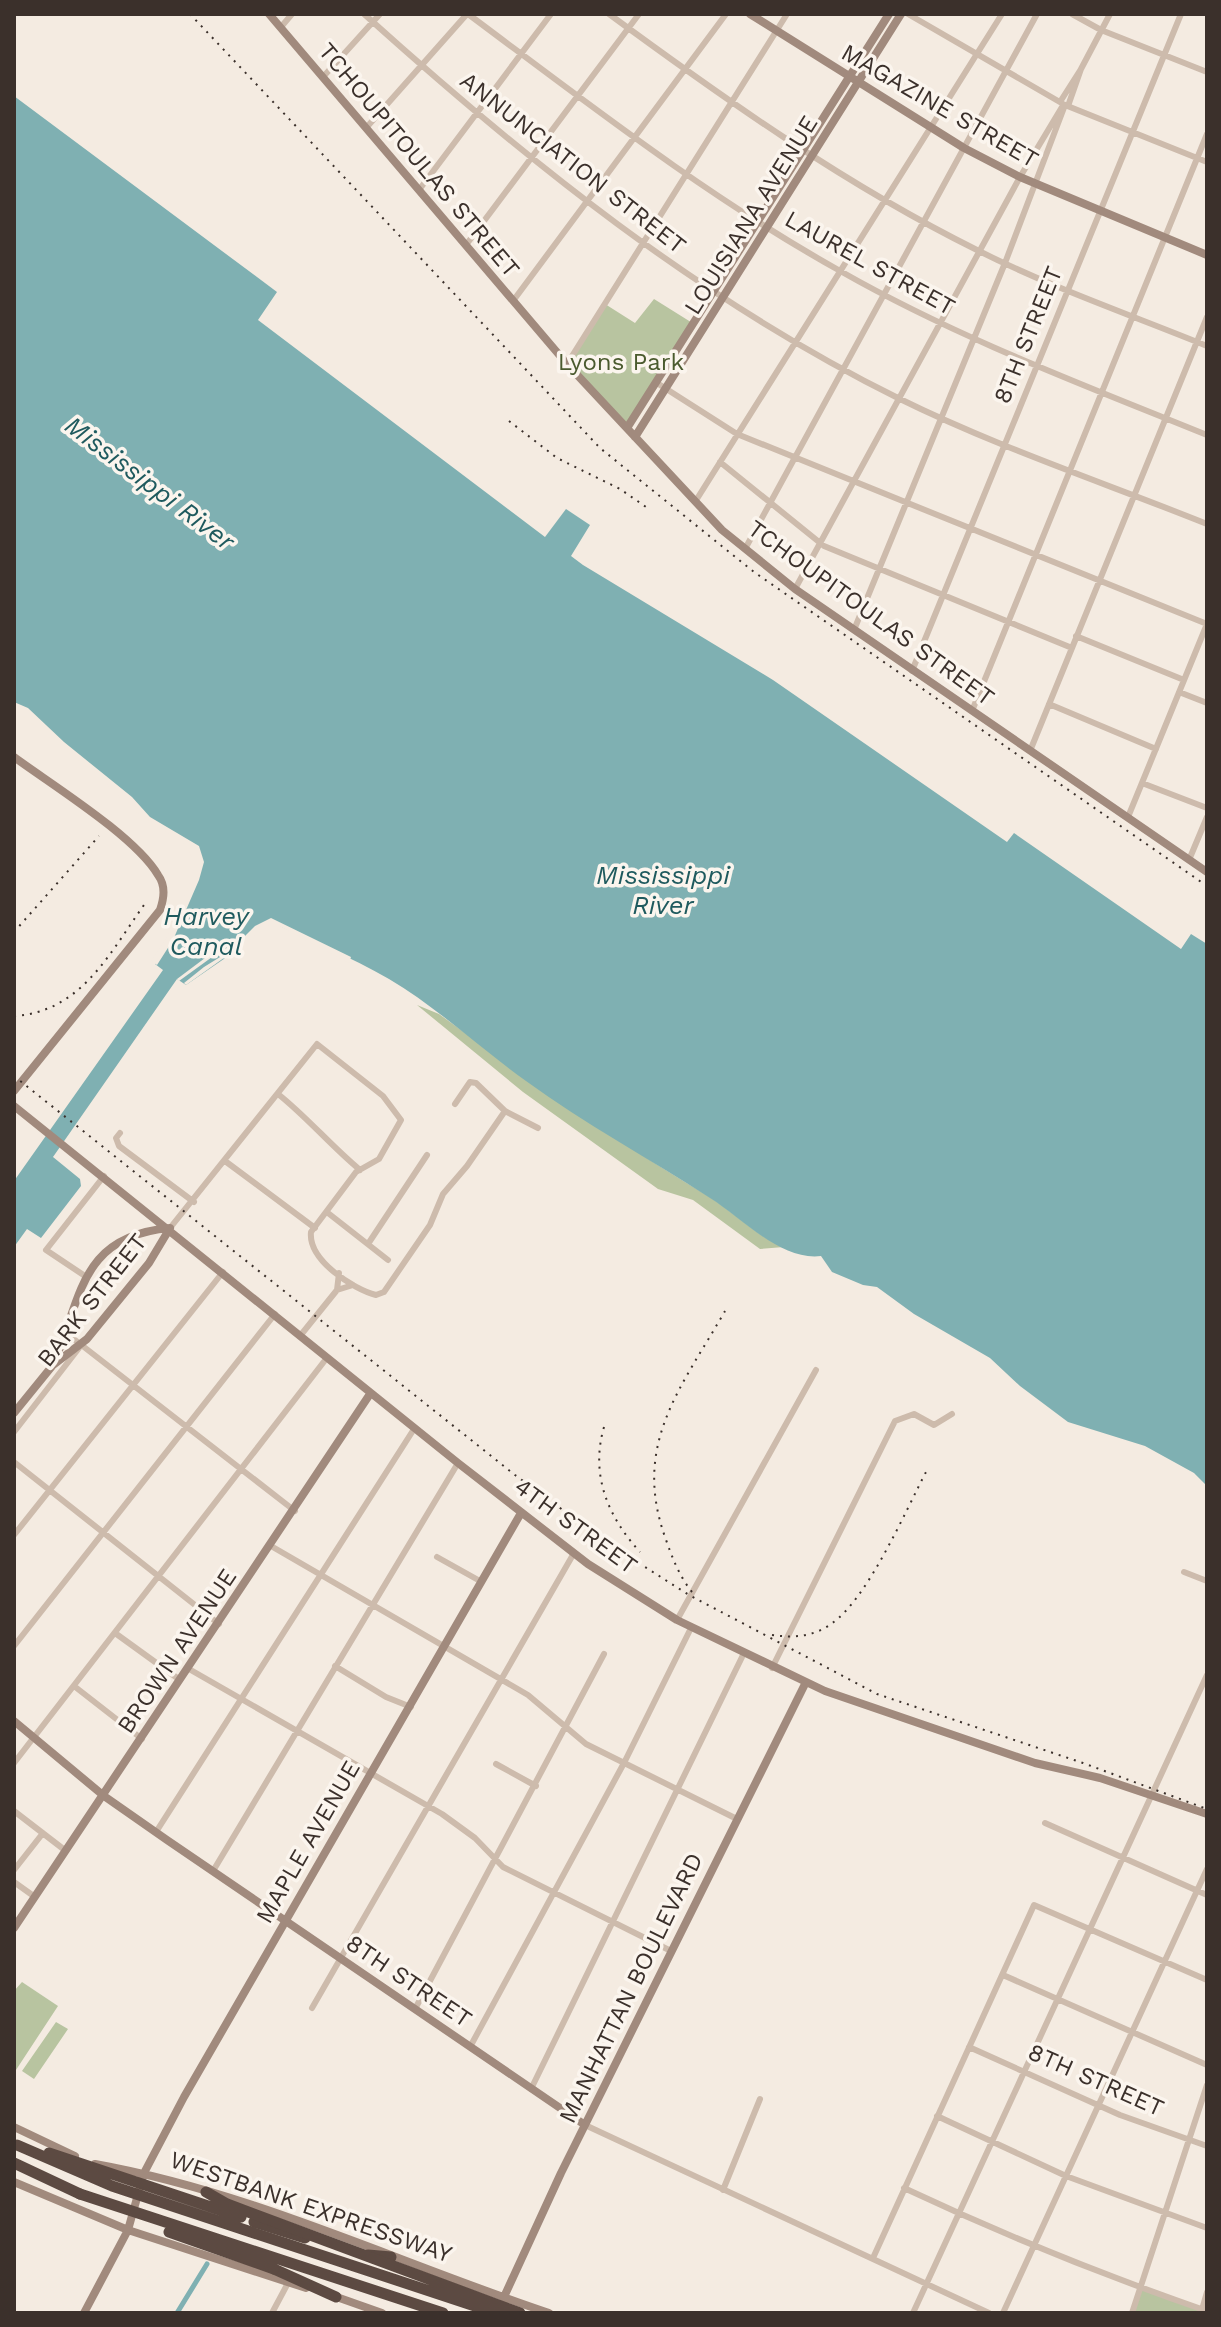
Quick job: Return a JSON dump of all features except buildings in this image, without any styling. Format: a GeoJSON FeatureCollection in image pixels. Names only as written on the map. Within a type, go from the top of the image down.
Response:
{"type":"FeatureCollection","features":[{"type":"Feature","properties":{"kind":"highway"},"geometry":{"type":"LineString","coordinates":[[16,2144],[34,2147],[348,2253],[391,2257]]}},
{"type":"Feature","properties":{"kind":"highway","name":"WESTBANK EXPRESSWAY"},"geometry":{"type":"LineString","coordinates":[[16,2144],[112,2186],[496,2313]]}},
{"type":"Feature","properties":{"kind":"highway"},"geometry":{"type":"LineString","coordinates":[[14,2163],[106,2208],[336,2297]]}},
{"type":"Feature","properties":{"kind":"highway"},"geometry":{"type":"LineString","coordinates":[[206,2192],[227,2204],[520,2313]]}},
{"type":"Feature","properties":{"kind":"highway"},"geometry":{"type":"LineString","coordinates":[[80,2194],[443,2313]]}},
{"type":"Feature","properties":{"kind":"street","name":"TCHOUPITOULAS STREET"},"geometry":{"type":"LineString","coordinates":[[269,14],[567,364],[695,502],[745,549],[795,589],[912,671],[1207,872]]}},
{"type":"Feature","properties":{"kind":"street"},"geometry":{"type":"LineString","coordinates":[[281,27],[292,14]]}},
{"type":"Feature","properties":{"kind":"street","name":"ANNUNCIATION STREET"},"geometry":{"type":"LineString","coordinates":[[364,14],[530,160],[642,245],[796,342],[900,399],[1207,524]]}},
{"type":"Feature","properties":{"kind":"street"},"geometry":{"type":"LineString","coordinates":[[323,77],[380,14]]}},
{"type":"Feature","properties":{"kind":"street"},"geometry":{"type":"LineString","coordinates":[[366,128],[468,14]]}},
{"type":"Feature","properties":{"kind":"street","name":"LAUREL STREET"},"geometry":{"type":"LineString","coordinates":[[468,14],[686,175],[840,271],[973,339],[1207,435]]}},
{"type":"Feature","properties":{"kind":"street"},"geometry":{"type":"LineString","coordinates":[[419,190],[551,14]]}},
{"type":"Feature","properties":{"kind":"street"},"geometry":{"type":"LineString","coordinates":[[609,14],[732,104],[884,201],[979,252],[1207,346]]}},
{"type":"Feature","properties":{"kind":"street"},"geometry":{"type":"LineString","coordinates":[[466,245],[639,14]]}},
{"type":"Feature","properties":{"kind":"street"},"geometry":{"type":"LineString","coordinates":[[513,301],[726,14]]}},
{"type":"Feature","properties":{"kind":"street","name":"MAGAZINE STREET"},"geometry":{"type":"LineString","coordinates":[[750,14],[775,33],[964,148],[1035,184],[1207,255]]}},
{"type":"Feature","properties":{"kind":"street"},"geometry":{"type":"LineString","coordinates":[[567,364],[787,14]]}},
{"type":"Feature","properties":{"kind":"street","name":"LOUISIANA AVENUE"},"geometry":{"type":"LineString","coordinates":[[627,428],[719,294],[831,116],[849,79],[889,14]]}},
{"type":"Feature","properties":{"kind":"street","name":"LOUISIANA AVENUE"},"geometry":{"type":"LineString","coordinates":[[831,116],[858,84],[901,14]]}},
{"type":"Feature","properties":{"kind":"street"},"geometry":{"type":"LineString","coordinates":[[908,14],[1005,73],[1064,104],[1207,162]]}},
{"type":"Feature","properties":{"kind":"street"},"geometry":{"type":"LineString","coordinates":[[695,502],[1002,14]]}},
{"type":"Feature","properties":{"kind":"street"},"geometry":{"type":"LineString","coordinates":[[745,549],[1037,14]]}},
{"type":"Feature","properties":{"kind":"street"},"geometry":{"type":"LineString","coordinates":[[1072,14],[1101,30],[1207,72]]}},
{"type":"Feature","properties":{"kind":"street"},"geometry":{"type":"LineString","coordinates":[[795,589],[1020,177],[1064,104],[1110,14]]}},
{"type":"Feature","properties":{"kind":"street","name":"8TH STREET"},"geometry":{"type":"LineString","coordinates":[[912,671],[1181,14]]}},
{"type":"Feature","properties":{"kind":"street"},"geometry":{"type":"LineString","coordinates":[[854,630],[1005,263],[1064,104]]}},
{"type":"Feature","properties":{"kind":"street"},"geometry":{"type":"LineString","coordinates":[[972,711],[1207,134]]}},
{"type":"Feature","properties":{"kind":"street","name":"LOUISIANA AVENUE"},"geometry":{"type":"LineString","coordinates":[[635,437],[666,389],[719,294]]}},
{"type":"Feature","properties":{"kind":"street"},"geometry":{"type":"LineString","coordinates":[[1030,751],[1207,317]]}},
{"type":"Feature","properties":{"kind":"street"},"geometry":{"type":"LineString","coordinates":[[657,383],[737,434],[1207,624],[1128,817]]}},
{"type":"Feature","properties":{"kind":"street"},"geometry":{"type":"LineString","coordinates":[[720,462],[820,544],[1072,648]]}},
{"type":"Feature","properties":{"kind":"street"},"geometry":{"type":"LineString","coordinates":[[1076,636],[1184,680]]}},
{"type":"Feature","properties":{"kind":"street"},"geometry":{"type":"LineString","coordinates":[[1179,692],[1207,703]]}},
{"type":"Feature","properties":{"kind":"street"},"geometry":{"type":"LineString","coordinates":[[1049,704],[1156,749]]}},
{"type":"Feature","properties":{"kind":"street"},"geometry":{"type":"LineString","coordinates":[[14,757],[94,815],[160,877],[164,900],[160,910],[132,946],[14,1091]]}},
{"type":"Feature","properties":{"kind":"street"},"geometry":{"type":"LineString","coordinates":[[1142,783],[1207,808]]}},
{"type":"Feature","properties":{"kind":"street"},"geometry":{"type":"LineString","coordinates":[[1189,860],[1207,817]]}},
{"type":"Feature","properties":{"kind":"street"},"geometry":{"type":"LineString","coordinates":[[53,1365],[85,1276],[112,1246],[170,1228],[194,1202],[317,1044],[383,1096],[399,1117],[399,1128],[379,1159],[360,1170],[315,1228],[310,1240],[313,1247],[353,1285],[376,1295],[384,1292],[430,1225],[443,1194],[467,1166],[505,1111]]}},
{"type":"Feature","properties":{"kind":"street"},"geometry":{"type":"LineString","coordinates":[[455,1104],[470,1082],[505,1111],[538,1128]]}},
{"type":"Feature","properties":{"kind":"street"},"geometry":{"type":"LineString","coordinates":[[278,1094],[310,1120],[321,1138],[360,1170]]}},
{"type":"Feature","properties":{"kind":"street","name":"4TH STREET"},"geometry":{"type":"LineString","coordinates":[[14,1106],[170,1228],[326,1359],[521,1513],[574,1553],[677,1620],[806,1682],[1035,1763],[1153,1794],[1207,1814]]}},
{"type":"Feature","properties":{"kind":"street"},"geometry":{"type":"LineString","coordinates":[[120,1133],[116,1138],[119,1146],[194,1202]]}},
{"type":"Feature","properties":{"kind":"street"},"geometry":{"type":"LineString","coordinates":[[368,1244],[427,1155]]}},
{"type":"Feature","properties":{"kind":"street"},"geometry":{"type":"LineString","coordinates":[[225,1161],[315,1228]]}},
{"type":"Feature","properties":{"kind":"street"},"geometry":{"type":"LineString","coordinates":[[85,1276],[46,1250],[104,1176]]}},
{"type":"Feature","properties":{"kind":"street"},"geometry":{"type":"LineString","coordinates":[[328,1213],[388,1260]]}},
{"type":"Feature","properties":{"kind":"street","name":"BARK STREET"},"geometry":{"type":"LineString","coordinates":[[14,1432],[149,1263],[170,1228]]}},
{"type":"Feature","properties":{"kind":"street"},"geometry":{"type":"LineString","coordinates":[[14,1535],[223,1272]]}},
{"type":"Feature","properties":{"kind":"street"},"geometry":{"type":"LineString","coordinates":[[300,1336],[337,1290],[339,1273]]}},
{"type":"Feature","properties":{"kind":"street"},"geometry":{"type":"LineString","coordinates":[[337,1290],[353,1285]]}},
{"type":"Feature","properties":{"kind":"street"},"geometry":{"type":"LineString","coordinates":[[14,1646],[275,1314]]}},
{"type":"Feature","properties":{"kind":"street"},"geometry":{"type":"LineString","coordinates":[[66,1333],[295,1511]]}},
{"type":"Feature","properties":{"kind":"street"},"geometry":{"type":"LineString","coordinates":[[14,1413],[53,1365],[81,1345]]}},
{"type":"Feature","properties":{"kind":"street"},"geometry":{"type":"LineString","coordinates":[[14,1763],[326,1359]]}},
{"type":"Feature","properties":{"kind":"street"},"geometry":{"type":"LineString","coordinates":[[677,1620],[816,1370]]}},
{"type":"Feature","properties":{"kind":"street","name":"BROWN AVENUE"},"geometry":{"type":"LineString","coordinates":[[14,1928],[295,1511],[370,1394]]}},
{"type":"Feature","properties":{"kind":"street"},"geometry":{"type":"LineString","coordinates":[[772,1668],[895,1421],[914,1414],[934,1425],[952,1414]]}},
{"type":"Feature","properties":{"kind":"street"},"geometry":{"type":"LineString","coordinates":[[156,1832],[414,1429]]}},
{"type":"Feature","properties":{"kind":"street"},"geometry":{"type":"LineString","coordinates":[[14,1462],[219,1624]]}},
{"type":"Feature","properties":{"kind":"street"},"geometry":{"type":"LineString","coordinates":[[213,1871],[458,1463]]}},
{"type":"Feature","properties":{"kind":"street","name":"MAPLE AVENUE"},"geometry":{"type":"LineString","coordinates":[[84,2313],[128,2230],[144,2173],[521,1513]]}},
{"type":"Feature","properties":{"kind":"street"},"geometry":{"type":"LineString","coordinates":[[271,1546],[528,1695],[565,1729],[624,1763],[737,1819]]}},
{"type":"Feature","properties":{"kind":"street"},"geometry":{"type":"LineString","coordinates":[[312,2008],[574,1553]]}},
{"type":"Feature","properties":{"kind":"street"},"geometry":{"type":"LineString","coordinates":[[437,1557],[480,1581]]}},
{"type":"Feature","properties":{"kind":"street"},"geometry":{"type":"LineString","coordinates":[[1184,1572],[1207,1581]]}},
{"type":"Feature","properties":{"kind":"street"},"geometry":{"type":"LineString","coordinates":[[470,2047],[624,1763],[624,1756],[691,1628]]}},
{"type":"Feature","properties":{"kind":"street"},"geometry":{"type":"LineString","coordinates":[[115,1633],[181,1680]]}},
{"type":"Feature","properties":{"kind":"street"},"geometry":{"type":"LineString","coordinates":[[531,2089],[744,1653]]}},
{"type":"Feature","properties":{"kind":"street"},"geometry":{"type":"LineString","coordinates":[[415,2009],[604,1654]]}},
{"type":"Feature","properties":{"kind":"street"},"geometry":{"type":"LineString","coordinates":[[335,1666],[411,1707]]}},
{"type":"Feature","properties":{"kind":"street"},"geometry":{"type":"LineString","coordinates":[[189,1669],[427,1806],[475,1838],[496,1861],[671,1951]]}},
{"type":"Feature","properties":{"kind":"street"},"geometry":{"type":"LineString","coordinates":[[913,2313],[1207,1675]]}},
{"type":"Feature","properties":{"kind":"street","name":"MANHATTAN BOULEVARD"},"geometry":{"type":"LineString","coordinates":[[496,2313],[585,2125],[806,1682]]}},
{"type":"Feature","properties":{"kind":"street"},"geometry":{"type":"LineString","coordinates":[[74,1686],[142,1739]]}},
{"type":"Feature","properties":{"kind":"street","name":"8TH STREET"},"geometry":{"type":"LineString","coordinates":[[14,1721],[104,1796],[585,2125],[807,2231],[873,2258],[989,2313]]}},
{"type":"Feature","properties":{"kind":"street"},"geometry":{"type":"LineString","coordinates":[[496,1764],[536,1786]]}},
{"type":"Feature","properties":{"kind":"street"},"geometry":{"type":"LineString","coordinates":[[14,1811],[66,1851]]}},
{"type":"Feature","properties":{"kind":"street"},"geometry":{"type":"LineString","coordinates":[[1045,1823],[1207,1895]]}},
{"type":"Feature","properties":{"kind":"street"},"geometry":{"type":"LineString","coordinates":[[14,1870],[43,1833]]}},
{"type":"Feature","properties":{"kind":"street"},"geometry":{"type":"LineString","coordinates":[[1003,2313],[1207,1869]]}},
{"type":"Feature","properties":{"kind":"street"},"geometry":{"type":"LineString","coordinates":[[14,1882],[35,1897]]}},
{"type":"Feature","properties":{"kind":"street"},"geometry":{"type":"LineString","coordinates":[[873,2258],[1034,1905],[1207,1980]]}},
{"type":"Feature","properties":{"kind":"street"},"geometry":{"type":"LineString","coordinates":[[1003,1975],[1207,2065]]}},
{"type":"Feature","properties":{"kind":"street","name":"8TH STREET"},"geometry":{"type":"LineString","coordinates":[[969,2047],[1099,2106],[1207,2146]]}},
{"type":"Feature","properties":{"kind":"street"},"geometry":{"type":"LineString","coordinates":[[1132,2313],[1207,2085]]}},
{"type":"Feature","properties":{"kind":"street"},"geometry":{"type":"LineString","coordinates":[[723,2190],[760,2099]]}},
{"type":"Feature","properties":{"kind":"street"},"geometry":{"type":"LineString","coordinates":[[937,2116],[1066,2176],[1207,2228]]}},
{"type":"Feature","properties":{"kind":"street","name":"WESTBANK EXPRESSWAY"},"geometry":{"type":"LineString","coordinates":[[14,2127],[70,2155],[206,2192],[549,2313]]}},
{"type":"Feature","properties":{"kind":"street"},"geometry":{"type":"LineString","coordinates":[[89,2215],[110,2202],[113,2195],[114,2184],[102,2165]]}},
{"type":"Feature","properties":{"kind":"street"},"geometry":{"type":"LineString","coordinates":[[14,2182],[128,2230],[290,2279],[272,2313]]}},
{"type":"Feature","properties":{"kind":"street"},"geometry":{"type":"LineString","coordinates":[[904,2188],[1033,2248],[1203,2311],[1207,2292]]}},
{"type":"Feature","properties":{"kind":"street"},"geometry":{"type":"LineString","coordinates":[[466,2285],[473,2313]]}},
{"type":"Feature","properties":{"kind":"street"},"geometry":{"type":"LineString","coordinates":[[336,2297],[382,2313]]}},
{"type":"Feature","properties":{"kind":"green space","name":"Lyons Park"},"geometry":{"type":"Polygon","coordinates":[[[654,299],[694,324],[627,428],[567,364],[605,304],[635,323],[654,299]]]}},
{"type":"Feature","properties":{"kind":"green space"},"geometry":{"type":"Polygon","coordinates":[[[417,1005],[439,1014],[606,1131],[718,1202],[764,1237],[784,1247],[760,1249],[693,1200],[658,1189],[523,1092],[417,1005]]]}},
{"type":"Feature","properties":{"kind":"green space"},"geometry":{"type":"Polygon","coordinates":[[[22,1982],[58,2006],[14,2073],[14,1991],[22,1982]]]}},
{"type":"Feature","properties":{"kind":"green space"},"geometry":{"type":"Polygon","coordinates":[[[56,2022],[68,2029],[34,2079],[22,2071],[56,2022]]]}},
{"type":"Feature","properties":{"kind":"green space"},"geometry":{"type":"Polygon","coordinates":[[[1140,2288],[1207,2313],[1132,2313],[1140,2288]]]}},
{"type":"Feature","properties":{"kind":"water","name":"Mississippi River"},"geometry":{"type":"Polygon","coordinates":[[[14,96],[277,292],[258,320],[545,537],[566,509],[590,525],[571,556],[583,565],[773,680],[1007,842],[1014,833],[1181,949],[1191,934],[1207,944],[1207,1486],[1194,1473],[1145,1446],[1068,1422],[1020,1386],[990,1358],[914,1314],[877,1287],[863,1285],[832,1272],[821,1256],[806,1256],[777,1245],[710,1198],[548,1097],[389,979],[269,921],[235,946],[234,952],[186,985],[177,979],[53,1157],[80,1179],[81,1186],[41,1238],[27,1229],[14,1247],[14,1181],[163,970],[155,964],[171,939],[199,862],[188,841],[155,822],[72,752],[14,709],[14,96]]]}},
{"type":"Feature","properties":{"kind":"pier"},"geometry":{"type":"Polygon","coordinates":[[[14,702],[28,708],[64,742],[132,797],[150,817],[199,846],[204,862],[199,880],[173,940],[157,965],[151,961],[167,937],[195,863],[185,844],[132,809],[95,773],[14,710],[14,702]]]}},
{"type":"Feature","properties":{"kind":"pier"},"geometry":{"type":"Polygon","coordinates":[[[271,918],[351,957],[349,963],[281,927],[270,925],[186,985],[184,983],[204,967],[233,949],[219,952],[179,981],[177,979],[213,952],[235,946],[255,926],[271,918]]]}},
{"type":"Feature","properties":{"kind":"waterway"},"geometry":{"type":"LineString","coordinates":[[177,2313],[207,2264]]}},
{"type":"Feature","properties":{"kind":"railway"},"geometry":{"type":"LineString","coordinates":[[190,14],[600,448],[754,572],[1207,886]]}},
{"type":"Feature","properties":{"kind":"railway"},"geometry":{"type":"LineString","coordinates":[[509,421],[557,458],[620,489],[649,509]]}},
{"type":"Feature","properties":{"kind":"railway"},"geometry":{"type":"LineString","coordinates":[[14,932],[99,836]]}},
{"type":"Feature","properties":{"kind":"railway"},"geometry":{"type":"LineString","coordinates":[[14,1016],[58,1004],[75,992],[105,961],[144,905]]}},
{"type":"Feature","properties":{"kind":"railway"},"geometry":{"type":"LineString","coordinates":[[14,1076],[515,1475],[612,1546],[689,1595],[877,1694],[1083,1763],[1207,1809]]}},
{"type":"Feature","properties":{"kind":"railway"},"geometry":{"type":"LineString","coordinates":[[692,1592],[673,1559],[665,1537],[656,1504],[654,1473],[666,1418],[725,1311]]}},
{"type":"Feature","properties":{"kind":"railway"},"geometry":{"type":"LineString","coordinates":[[604,1427],[599,1462],[605,1494],[619,1524],[640,1552]]}},
{"type":"Feature","properties":{"kind":"railway"},"geometry":{"type":"LineString","coordinates":[[772,1635],[810,1634],[831,1624],[845,1612],[884,1554],[926,1472]]}},
{"type":"Feature","properties":{"kind":"water label","name":"Harvey Canal"},"geometry":{"type":"Point","coordinates":[206,931]}}]}
